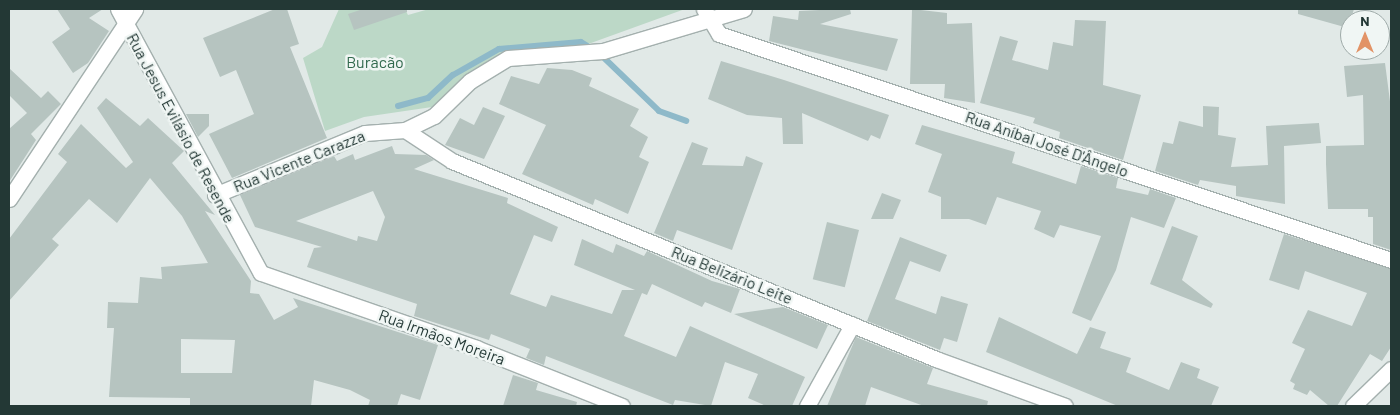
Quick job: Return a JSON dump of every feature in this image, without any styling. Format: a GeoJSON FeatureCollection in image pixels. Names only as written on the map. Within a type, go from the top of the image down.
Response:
{"type":"FeatureCollection","features":[{"type":"Feature","properties":{"kind":"street","name":"Rua Jesus Evilásio de Resende"},"geometry":{"type":"LineString","coordinates":[[118,9],[215,195],[261,273]]}},
{"type":"Feature","properties":{"kind":"street"},"geometry":{"type":"LineString","coordinates":[[9,199],[135,9]]}},
{"type":"Feature","properties":{"kind":"street","name":"Rua Vicente Carazza"},"geometry":{"type":"LineString","coordinates":[[215,195],[365,133],[406,130],[434,116],[470,81],[508,58],[603,51],[706,14],[744,9]]}},
{"type":"Feature","properties":{"kind":"street","name":"Rua Aníbal José D'Ângelo"},"geometry":{"type":"LineString","coordinates":[[706,14],[718,34],[1391,260]]}},
{"type":"Feature","properties":{"kind":"street","name":"Rua Belizário Leite"},"geometry":{"type":"LineString","coordinates":[[406,130],[452,161],[852,324],[1065,406]]}},
{"type":"Feature","properties":{"kind":"street","name":"Rua Irmãos Moreira"},"geometry":{"type":"LineString","coordinates":[[261,273],[476,348],[622,406]]}},
{"type":"Feature","properties":{"kind":"street"},"geometry":{"type":"LineString","coordinates":[[807,406],[852,324]]}},
{"type":"Feature","properties":{"kind":"street"},"geometry":{"type":"LineString","coordinates":[[1353,406],[1391,369]]}},
{"type":"Feature","properties":{"kind":"green space","name":"Buracão"},"geometry":{"type":"Polygon","coordinates":[[[339,9],[405,9],[408,15],[429,9],[685,9],[591,43],[510,51],[461,79],[432,107],[364,117],[325,131],[303,58],[322,47],[339,9]]]}},
{"type":"Feature","properties":{"kind":"building"},"geometry":{"type":"Polygon","coordinates":[[[57,9],[103,9],[89,18],[109,31],[88,63],[73,73],[52,42],[70,29],[57,9]]]}},
{"type":"Feature","properties":{"kind":"building"},"geometry":{"type":"Polygon","coordinates":[[[275,9],[287,9],[299,44],[290,47],[327,138],[232,178],[209,134],[254,114],[236,70],[220,77],[203,38],[275,9]]]}},
{"type":"Feature","properties":{"kind":"building"},"geometry":{"type":"Polygon","coordinates":[[[363,9],[407,9],[407,12],[354,30],[348,14],[363,9]]]}},
{"type":"Feature","properties":{"kind":"building"},"geometry":{"type":"Polygon","coordinates":[[[850,9],[851,14],[820,24],[898,39],[887,71],[769,41],[773,16],[798,20],[799,11],[850,9]]]}},
{"type":"Feature","properties":{"kind":"building"},"geometry":{"type":"Polygon","coordinates":[[[912,9],[947,13],[947,24],[972,23],[975,103],[944,98],[945,84],[910,84],[912,9]]]}},
{"type":"Feature","properties":{"kind":"building"},"geometry":{"type":"Polygon","coordinates":[[[1298,9],[1354,9],[1340,10],[1340,26],[1298,14],[1298,9]]]}},
{"type":"Feature","properties":{"kind":"building"},"geometry":{"type":"Polygon","coordinates":[[[1075,20],[1106,21],[1103,85],[1141,95],[1123,160],[1059,138],[1060,132],[1033,123],[1035,118],[980,103],[1000,36],[1018,41],[1012,60],[1048,70],[1053,42],[1073,46],[1075,20]]]}},
{"type":"Feature","properties":{"kind":"building"},"geometry":{"type":"Polygon","coordinates":[[[721,61],[889,115],[880,139],[871,135],[868,141],[802,113],[803,144],[783,144],[782,118],[747,115],[708,99],[721,61]]]}},
{"type":"Feature","properties":{"kind":"building"},"geometry":{"type":"Polygon","coordinates":[[[1385,63],[1391,109],[1391,250],[1373,244],[1373,217],[1368,217],[1368,209],[1328,209],[1326,164],[1326,146],[1364,145],[1363,95],[1347,97],[1344,66],[1385,63]]]}},
{"type":"Feature","properties":{"kind":"building"},"geometry":{"type":"Polygon","coordinates":[[[9,68],[41,98],[48,91],[61,104],[31,134],[36,140],[9,182],[9,129],[27,113],[9,95],[9,68]]]}},
{"type":"Feature","properties":{"kind":"building"},"geometry":{"type":"Polygon","coordinates":[[[547,68],[572,70],[592,78],[589,86],[639,109],[630,126],[648,137],[639,157],[649,162],[628,214],[595,199],[593,205],[522,174],[546,125],[499,104],[511,76],[539,84],[547,68]]]}},
{"type":"Feature","properties":{"kind":"building"},"geometry":{"type":"Polygon","coordinates":[[[106,98],[140,126],[148,118],[184,151],[172,163],[215,215],[205,211],[251,281],[250,293],[259,294],[274,320],[298,307],[293,298],[438,345],[420,400],[401,394],[397,406],[368,406],[370,400],[350,390],[314,380],[311,406],[190,406],[190,398],[109,397],[114,328],[107,328],[108,302],[138,303],[140,277],[162,279],[161,267],[208,263],[182,216],[150,178],[117,223],[89,199],[52,239],[59,245],[9,301],[9,239],[67,162],[58,154],[81,124],[126,168],[133,162],[97,108],[106,98]],[[181,339],[181,373],[232,373],[235,340],[181,339]]]}},
{"type":"Feature","properties":{"kind":"building"},"geometry":{"type":"Polygon","coordinates":[[[1203,106],[1219,107],[1218,135],[1236,138],[1231,167],[1268,165],[1266,126],[1319,123],[1321,143],[1284,146],[1285,204],[1236,196],[1236,186],[1200,180],[1198,185],[1155,171],[1163,142],[1173,144],[1179,121],[1203,127],[1203,106]]]}},
{"type":"Feature","properties":{"kind":"building"},"geometry":{"type":"Polygon","coordinates":[[[483,107],[505,116],[484,159],[445,145],[460,118],[474,125],[483,107]]]}},
{"type":"Feature","properties":{"kind":"building"},"geometry":{"type":"Polygon","coordinates":[[[186,114],[209,114],[209,126],[198,137],[186,114]]]}},
{"type":"Feature","properties":{"kind":"building"},"geometry":{"type":"Polygon","coordinates":[[[922,125],[1015,152],[1012,163],[1076,184],[1081,166],[1118,178],[1116,188],[1148,195],[1150,189],[1176,198],[1164,228],[1131,217],[1116,270],[1091,321],[1072,313],[1101,236],[1060,225],[1054,238],[1034,229],[1041,211],[997,197],[986,225],[969,219],[941,219],[941,197],[928,192],[942,154],[915,144],[922,125]]]}},
{"type":"Feature","properties":{"kind":"building"},"geometry":{"type":"Polygon","coordinates":[[[692,142],[708,148],[702,165],[743,166],[746,156],[763,163],[732,250],[677,230],[673,241],[654,233],[692,142]]]}},
{"type":"Feature","properties":{"kind":"building"},"geometry":{"type":"Polygon","coordinates":[[[392,146],[395,154],[426,155],[434,160],[414,169],[508,198],[507,203],[558,227],[552,242],[534,235],[510,294],[546,307],[551,295],[612,314],[622,290],[635,290],[574,265],[582,239],[613,253],[616,244],[644,256],[647,251],[712,281],[740,289],[731,313],[705,302],[702,307],[652,284],[647,295],[642,293],[624,336],[676,357],[690,326],[805,377],[792,406],[766,406],[748,398],[758,374],[725,362],[711,406],[675,400],[673,405],[546,356],[544,365],[526,358],[530,349],[491,334],[489,340],[414,316],[417,304],[307,267],[314,248],[322,247],[255,227],[240,195],[334,156],[337,161],[353,154],[355,160],[392,146]],[[373,191],[296,221],[357,241],[358,236],[377,241],[385,217],[373,191]]]}},
{"type":"Feature","properties":{"kind":"building"},"geometry":{"type":"Polygon","coordinates":[[[882,193],[901,200],[893,219],[871,219],[882,193]]]}},
{"type":"Feature","properties":{"kind":"building"},"geometry":{"type":"Polygon","coordinates":[[[827,222],[859,230],[845,287],[813,279],[827,222]]]}},
{"type":"Feature","properties":{"kind":"building"},"geometry":{"type":"Polygon","coordinates":[[[1172,226],[1198,236],[1182,280],[1213,304],[1211,308],[1150,284],[1172,226]]]}},
{"type":"Feature","properties":{"kind":"building"},"geometry":{"type":"Polygon","coordinates":[[[1284,234],[1391,269],[1391,347],[1382,361],[1370,354],[1337,406],[1329,406],[1310,390],[1307,395],[1293,389],[1295,384],[1290,381],[1305,349],[1292,343],[1308,310],[1352,326],[1367,293],[1305,271],[1299,290],[1269,280],[1284,234]]]}},
{"type":"Feature","properties":{"kind":"building"},"geometry":{"type":"Polygon","coordinates":[[[900,237],[947,255],[940,272],[910,261],[895,299],[936,314],[941,296],[968,304],[957,342],[944,338],[940,350],[867,321],[900,237]]]}},
{"type":"Feature","properties":{"kind":"building"},"geometry":{"type":"Polygon","coordinates":[[[783,307],[828,325],[817,349],[734,314],[783,307]]]}},
{"type":"Feature","properties":{"kind":"building"},"geometry":{"type":"Polygon","coordinates":[[[999,317],[1077,354],[1090,327],[1106,332],[1100,348],[1131,358],[1126,372],[1169,390],[1181,362],[1200,369],[1197,378],[1219,387],[1211,406],[1118,406],[986,352],[999,317]]]}},
{"type":"Feature","properties":{"kind":"building"},"geometry":{"type":"Polygon","coordinates":[[[856,337],[933,368],[927,384],[988,401],[987,406],[924,406],[871,387],[865,406],[827,406],[856,337]]]}},
{"type":"Feature","properties":{"kind":"building"},"geometry":{"type":"Polygon","coordinates":[[[513,375],[538,383],[536,390],[577,402],[576,406],[503,406],[513,375]]]}},
{"type":"Feature","properties":{"kind":"waterway"},"geometry":{"type":"LineString","coordinates":[[398,106],[428,98],[453,75],[499,49],[581,42],[592,49]]}},
{"type":"Feature","properties":{"kind":"waterway"},"geometry":{"type":"LineString","coordinates":[[600,54],[659,111],[686,121]]}}]}
